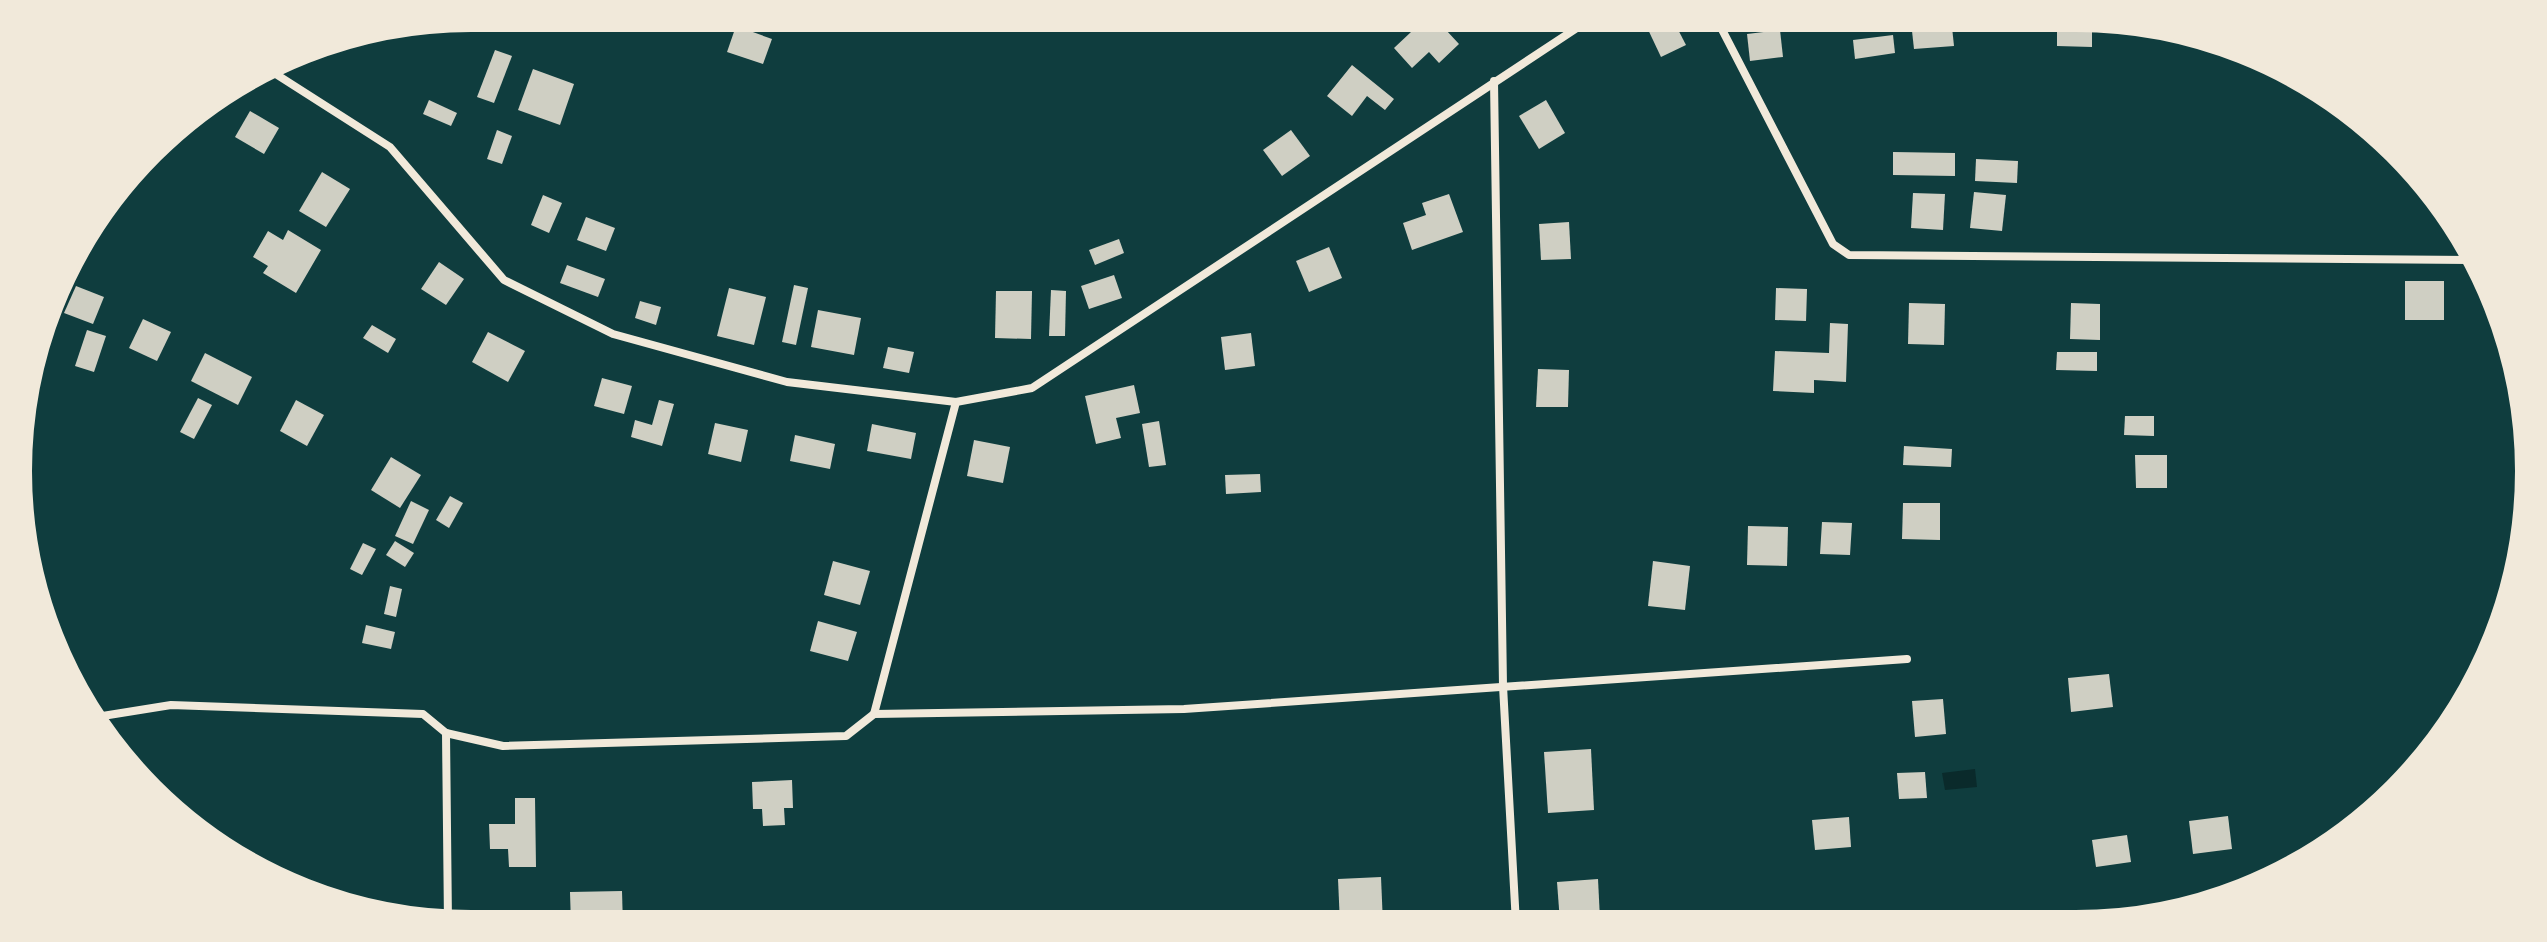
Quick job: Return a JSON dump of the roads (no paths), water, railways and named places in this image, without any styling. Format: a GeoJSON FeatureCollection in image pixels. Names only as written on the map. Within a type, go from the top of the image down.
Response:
{"type":"FeatureCollection","features":[{"type":"Feature","properties":{"kind":"street"},"geometry":{"type":"LineString","coordinates":[[277,75],[390,147],[504,280],[613,334],[787,382],[956,402],[1032,388],[1573,30]]}},
{"type":"Feature","properties":{"kind":"street"},"geometry":{"type":"LineString","coordinates":[[1722,30],[1833,244],[1849,255],[2463,260]]}},
{"type":"Feature","properties":{"kind":"street"},"geometry":{"type":"LineString","coordinates":[[1494,81],[1503,686],[1515,912]]}},
{"type":"Feature","properties":{"kind":"street"},"geometry":{"type":"LineString","coordinates":[[104,716],[171,705],[423,714],[446,733],[503,746],[846,736],[874,714],[956,402]]}},
{"type":"Feature","properties":{"kind":"street"},"geometry":{"type":"LineString","coordinates":[[874,714],[1184,709],[1907,659]]}},
{"type":"Feature","properties":{"kind":"street"},"geometry":{"type":"LineString","coordinates":[[446,733],[448,911]]}},
{"type":"Feature","properties":{"kind":"water"},"geometry":{"type":"Polygon","coordinates":[[[1975,769],[1977,787],[1945,790],[1942,773],[1975,769]]]}}]}
